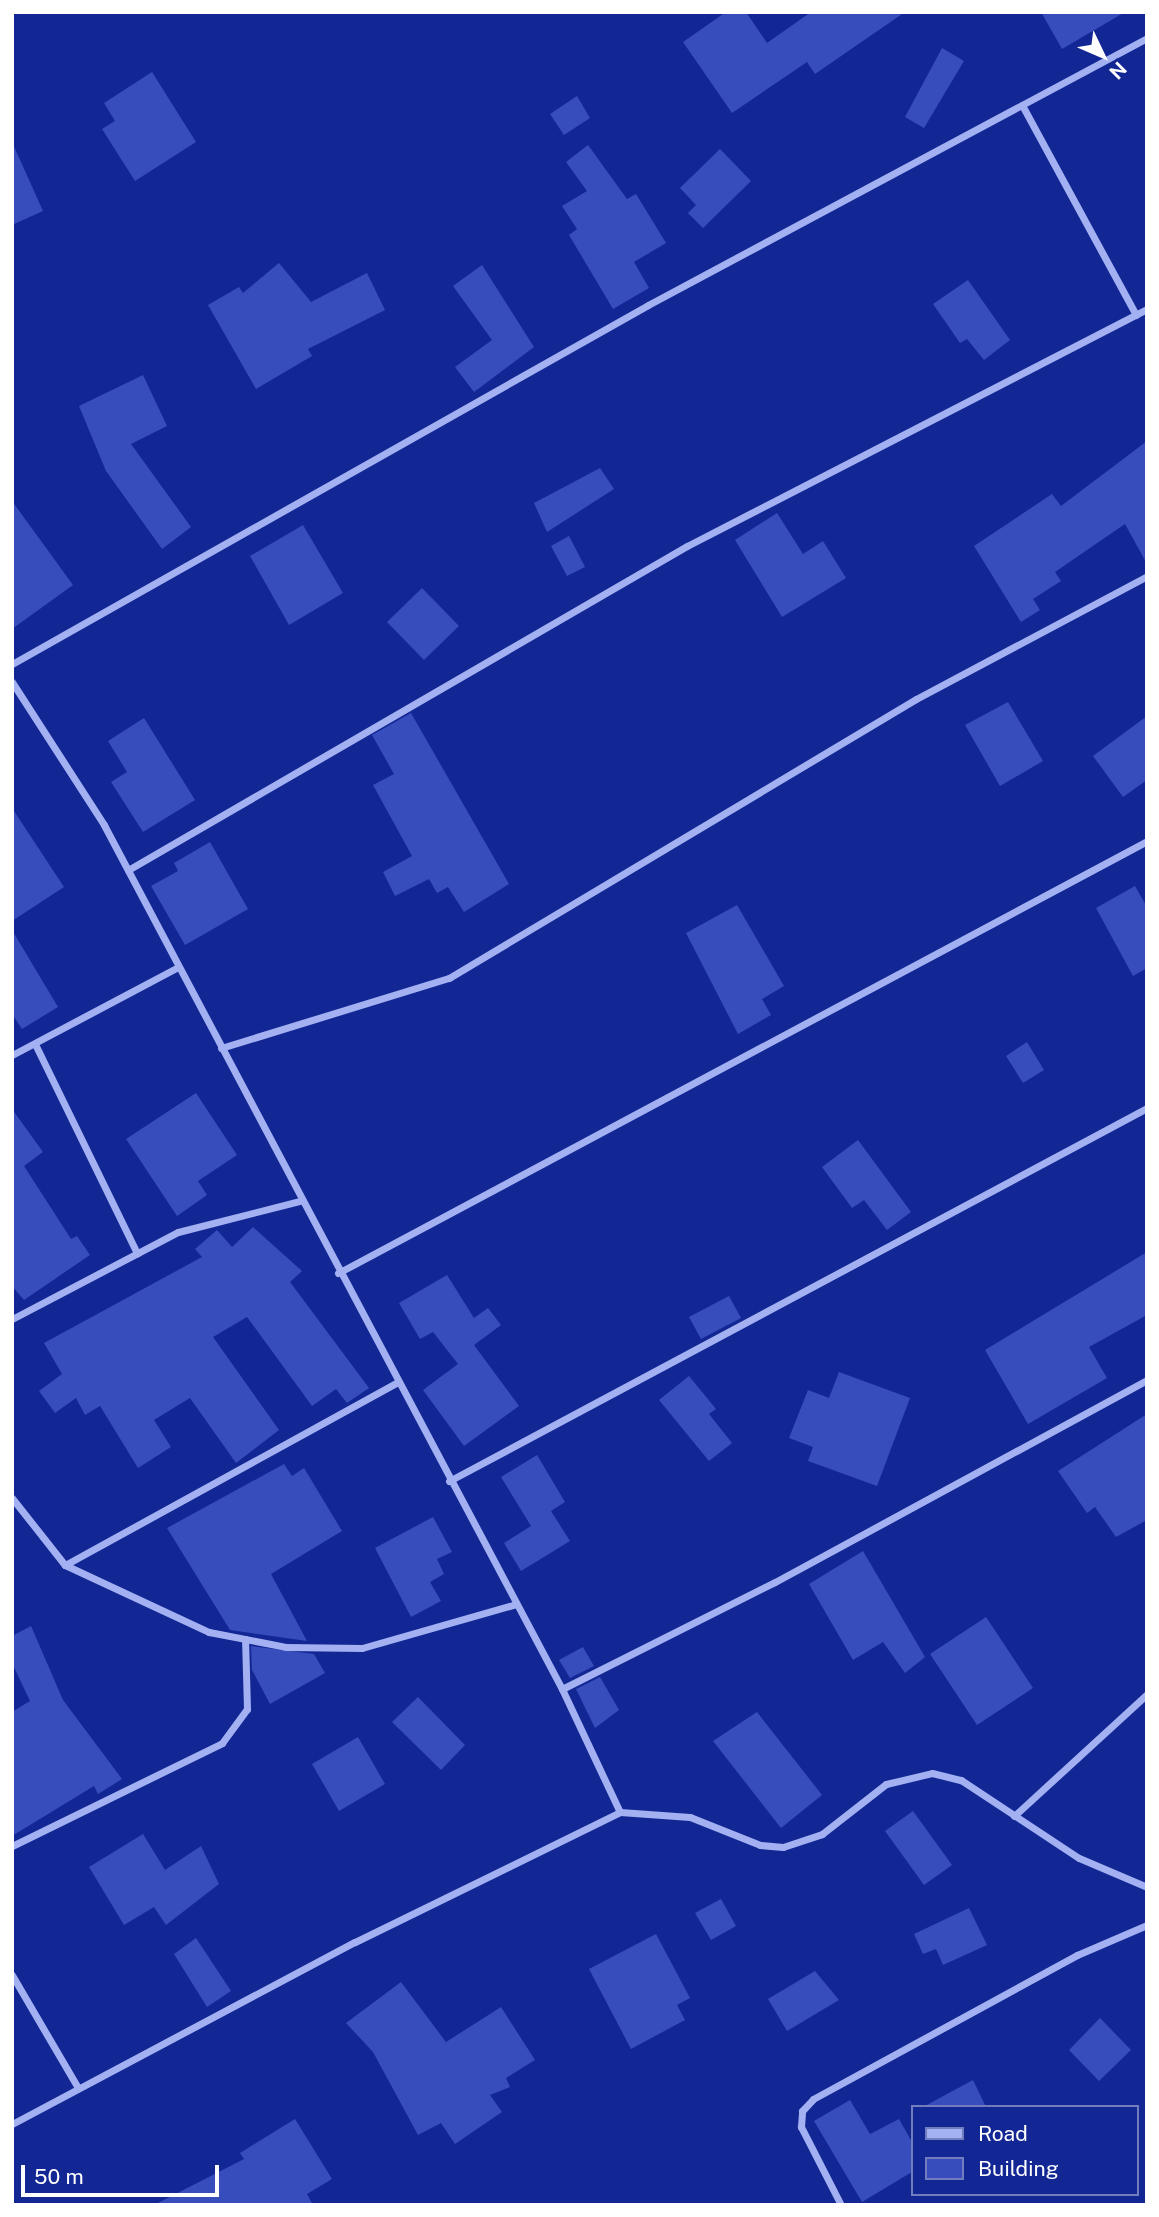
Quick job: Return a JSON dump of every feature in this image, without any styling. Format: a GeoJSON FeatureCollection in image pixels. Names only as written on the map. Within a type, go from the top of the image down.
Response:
{"type":"FeatureCollection","features":[{"type":"Feature","properties":{"kind":"street"},"geometry":{"type":"LineString","coordinates":[[12,664],[636,312],[1147,38]]}},
{"type":"Feature","properties":{"kind":"street"},"geometry":{"type":"LineString","coordinates":[[1022,106],[1136,315]]}},
{"type":"Feature","properties":{"kind":"street"},"geometry":{"type":"LineString","coordinates":[[128,870],[687,546],[1147,309]]}},
{"type":"Feature","properties":{"kind":"street"},"geometry":{"type":"LineString","coordinates":[[221,1048],[449,978],[916,699],[1147,576]]}},
{"type":"Feature","properties":{"kind":"street"},"geometry":{"type":"LineString","coordinates":[[12,682],[128,870],[396,1383],[562,1689],[620,1812]]}},
{"type":"Feature","properties":{"kind":"street"},"geometry":{"type":"LineString","coordinates":[[338,1273],[1147,841]]}},
{"type":"Feature","properties":{"kind":"street"},"geometry":{"type":"LineString","coordinates":[[12,1055],[178,967]]}},
{"type":"Feature","properties":{"kind":"street"},"geometry":{"type":"LineString","coordinates":[[36,1044],[137,1253]]}},
{"type":"Feature","properties":{"kind":"street"},"geometry":{"type":"LineString","coordinates":[[449,1481],[1147,1108]]}},
{"type":"Feature","properties":{"kind":"street"},"geometry":{"type":"LineString","coordinates":[[12,1319],[178,1232],[300,1201]]}},
{"type":"Feature","properties":{"kind":"street"},"geometry":{"type":"LineString","coordinates":[[562,1689],[775,1582],[1147,1380]]}},
{"type":"Feature","properties":{"kind":"street"},"geometry":{"type":"LineString","coordinates":[[65,1565],[396,1383]]}},
{"type":"Feature","properties":{"kind":"street"},"geometry":{"type":"LineString","coordinates":[[12,1498],[65,1565],[209,1632],[245,1639],[362,1648],[516,1604]]}},
{"type":"Feature","properties":{"kind":"street"},"geometry":{"type":"LineString","coordinates":[[12,1846],[222,1743],[247,1709],[245,1639]]}},
{"type":"Feature","properties":{"kind":"street"},"geometry":{"type":"LineString","coordinates":[[1014,1815],[1147,1694]]}},
{"type":"Feature","properties":{"kind":"street"},"geometry":{"type":"LineString","coordinates":[[12,2124],[620,1812],[690,1817],[760,1845],[783,1847],[822,1834],[886,1784],[932,1773],[961,1780],[1079,1858],[1147,1887]]}},
{"type":"Feature","properties":{"kind":"street"},"geometry":{"type":"LineString","coordinates":[[841,2205],[801,2127],[802,2111],[813,2099],[1077,1955],[1147,1925]]}},
{"type":"Feature","properties":{"kind":"street"},"geometry":{"type":"LineString","coordinates":[[12,1975],[78,2088]]}},
{"type":"Feature","properties":{"kind":"building"},"geometry":{"type":"Polygon","coordinates":[[[726,12],[746,12],[767,43],[811,12],[905,12],[815,74],[807,62],[732,113],[683,42],[726,12]]]}},
{"type":"Feature","properties":{"kind":"building"},"geometry":{"type":"Polygon","coordinates":[[[1041,12],[1125,12],[1062,49],[1041,12]]]}},
{"type":"Feature","properties":{"kind":"building"},"geometry":{"type":"Polygon","coordinates":[[[942,48],[964,61],[924,128],[905,117],[942,48]]]}},
{"type":"Feature","properties":{"kind":"building"},"geometry":{"type":"Polygon","coordinates":[[[152,72],[196,142],[135,181],[102,129],[115,121],[104,103],[152,72]]]}},
{"type":"Feature","properties":{"kind":"building"},"geometry":{"type":"Polygon","coordinates":[[[577,96],[590,118],[564,135],[550,114],[577,96]]]}},
{"type":"Feature","properties":{"kind":"building"},"geometry":{"type":"Polygon","coordinates":[[[12,142],[43,211],[12,225],[12,142]]]}},
{"type":"Feature","properties":{"kind":"building"},"geometry":{"type":"Polygon","coordinates":[[[588,145],[627,199],[636,194],[666,243],[634,262],[649,288],[613,309],[569,235],[577,229],[562,206],[587,191],[566,162],[588,145]]]}},
{"type":"Feature","properties":{"kind":"building"},"geometry":{"type":"Polygon","coordinates":[[[720,149],[751,181],[703,228],[688,213],[696,205],[680,188],[720,149]]]}},
{"type":"Feature","properties":{"kind":"building"},"geometry":{"type":"Polygon","coordinates":[[[279,263],[311,302],[367,273],[385,310],[308,349],[312,356],[256,389],[208,305],[239,287],[243,293],[279,263]]]}},
{"type":"Feature","properties":{"kind":"building"},"geometry":{"type":"Polygon","coordinates":[[[482,265],[534,347],[474,392],[455,367],[492,340],[453,286],[482,265]]]}},
{"type":"Feature","properties":{"kind":"building"},"geometry":{"type":"Polygon","coordinates":[[[968,280],[1010,340],[984,360],[967,339],[960,343],[933,304],[968,280]]]}},
{"type":"Feature","properties":{"kind":"building"},"geometry":{"type":"Polygon","coordinates":[[[143,375],[167,426],[131,444],[191,527],[162,549],[106,471],[79,406],[143,375]]]}},
{"type":"Feature","properties":{"kind":"building"},"geometry":{"type":"Polygon","coordinates":[[[1147,441],[1147,564],[1125,524],[1055,572],[1061,581],[1033,599],[1040,610],[1021,622],[974,546],[1052,494],[1061,506],[1147,441]]]}},
{"type":"Feature","properties":{"kind":"building"},"geometry":{"type":"Polygon","coordinates":[[[600,468],[614,489],[547,532],[534,503],[600,468]]]}},
{"type":"Feature","properties":{"kind":"building"},"geometry":{"type":"Polygon","coordinates":[[[12,501],[73,585],[12,629],[12,501]]]}},
{"type":"Feature","properties":{"kind":"building"},"geometry":{"type":"Polygon","coordinates":[[[777,513],[803,554],[823,541],[846,578],[782,617],[735,540],[777,513]]]}},
{"type":"Feature","properties":{"kind":"building"},"geometry":{"type":"Polygon","coordinates":[[[303,525],[343,593],[289,625],[250,556],[303,525]]]}},
{"type":"Feature","properties":{"kind":"building"},"geometry":{"type":"Polygon","coordinates":[[[569,536],[585,567],[567,576],[551,546],[569,536]]]}},
{"type":"Feature","properties":{"kind":"building"},"geometry":{"type":"Polygon","coordinates":[[[422,588],[459,626],[424,660],[387,622],[422,588]]]}},
{"type":"Feature","properties":{"kind":"building"},"geometry":{"type":"Polygon","coordinates":[[[1008,702],[1043,761],[1000,786],[965,725],[1008,702]]]}},
{"type":"Feature","properties":{"kind":"building"},"geometry":{"type":"Polygon","coordinates":[[[411,713],[509,884],[464,912],[448,887],[437,893],[429,879],[395,896],[383,872],[412,856],[373,785],[394,774],[372,735],[411,713]]]}},
{"type":"Feature","properties":{"kind":"building"},"geometry":{"type":"Polygon","coordinates":[[[1147,716],[1147,780],[1123,797],[1093,756],[1147,716]]]}},
{"type":"Feature","properties":{"kind":"building"},"geometry":{"type":"Polygon","coordinates":[[[144,718],[195,800],[143,832],[111,782],[127,772],[108,741],[144,718]]]}},
{"type":"Feature","properties":{"kind":"building"},"geometry":{"type":"Polygon","coordinates":[[[12,808],[64,887],[12,921],[12,808]]]}},
{"type":"Feature","properties":{"kind":"building"},"geometry":{"type":"Polygon","coordinates":[[[210,842],[248,909],[185,945],[151,886],[178,871],[174,863],[210,842]]]}},
{"type":"Feature","properties":{"kind":"building"},"geometry":{"type":"Polygon","coordinates":[[[1135,886],[1147,907],[1147,968],[1133,976],[1096,908],[1135,886]]]}},
{"type":"Feature","properties":{"kind":"building"},"geometry":{"type":"Polygon","coordinates":[[[737,905],[784,986],[762,999],[771,1015],[738,1034],[686,933],[737,905]]]}},
{"type":"Feature","properties":{"kind":"building"},"geometry":{"type":"Polygon","coordinates":[[[12,930],[58,1007],[22,1029],[12,1014],[12,930]]]}},
{"type":"Feature","properties":{"kind":"building"},"geometry":{"type":"Polygon","coordinates":[[[1027,1042],[1044,1070],[1023,1083],[1006,1056],[1027,1042]]]}},
{"type":"Feature","properties":{"kind":"building"},"geometry":{"type":"Polygon","coordinates":[[[196,1093],[237,1155],[198,1181],[207,1195],[177,1216],[126,1139],[196,1093]]]}},
{"type":"Feature","properties":{"kind":"building"},"geometry":{"type":"Polygon","coordinates":[[[12,1109],[43,1152],[24,1166],[71,1239],[77,1236],[90,1255],[24,1300],[12,1286],[12,1109]]]}},
{"type":"Feature","properties":{"kind":"building"},"geometry":{"type":"Polygon","coordinates":[[[858,1140],[911,1212],[887,1230],[864,1200],[852,1208],[822,1167],[858,1140]]]}},
{"type":"Feature","properties":{"kind":"building"},"geometry":{"type":"Polygon","coordinates":[[[253,1227],[302,1271],[290,1282],[369,1388],[347,1403],[336,1389],[312,1406],[247,1317],[213,1337],[279,1430],[236,1463],[190,1398],[154,1420],[171,1447],[138,1468],[100,1406],[85,1415],[76,1398],[55,1413],[39,1391],[62,1374],[44,1343],[202,1257],[195,1249],[217,1230],[232,1247],[253,1227]]]}},
{"type":"Feature","properties":{"kind":"building"},"geometry":{"type":"Polygon","coordinates":[[[1147,1252],[1147,1315],[1089,1347],[1107,1378],[1028,1424],[985,1350],[1147,1252]]]}},
{"type":"Feature","properties":{"kind":"building"},"geometry":{"type":"Polygon","coordinates":[[[447,1275],[474,1318],[488,1308],[501,1325],[474,1345],[519,1406],[464,1446],[423,1390],[458,1364],[433,1332],[420,1339],[399,1303],[447,1275]]]}},
{"type":"Feature","properties":{"kind":"building"},"geometry":{"type":"Polygon","coordinates":[[[729,1296],[741,1318],[701,1339],[689,1317],[729,1296]]]}},
{"type":"Feature","properties":{"kind":"building"},"geometry":{"type":"Polygon","coordinates":[[[839,1372],[910,1398],[877,1486],[808,1461],[813,1447],[789,1438],[808,1390],[829,1398],[839,1372]]]}},
{"type":"Feature","properties":{"kind":"building"},"geometry":{"type":"Polygon","coordinates":[[[689,1376],[716,1409],[709,1414],[732,1443],[709,1461],[659,1400],[689,1376]]]}},
{"type":"Feature","properties":{"kind":"building"},"geometry":{"type":"Polygon","coordinates":[[[1147,1414],[1147,1520],[1116,1537],[1095,1507],[1087,1513],[1058,1471],[1147,1414]]]}},
{"type":"Feature","properties":{"kind":"building"},"geometry":{"type":"Polygon","coordinates":[[[537,1455],[565,1502],[551,1511],[570,1541],[521,1571],[504,1543],[531,1526],[501,1477],[537,1455]]]}},
{"type":"Feature","properties":{"kind":"building"},"geometry":{"type":"Polygon","coordinates":[[[284,1464],[292,1476],[304,1468],[342,1531],[271,1574],[307,1641],[230,1630],[167,1528],[284,1464]]]}},
{"type":"Feature","properties":{"kind":"building"},"geometry":{"type":"Polygon","coordinates":[[[433,1517],[452,1552],[437,1559],[444,1574],[430,1582],[441,1601],[411,1617],[375,1548],[433,1517]]]}},
{"type":"Feature","properties":{"kind":"building"},"geometry":{"type":"Polygon","coordinates":[[[863,1551],[925,1657],[905,1673],[883,1642],[853,1660],[809,1584],[863,1551]]]}},
{"type":"Feature","properties":{"kind":"building"},"geometry":{"type":"Polygon","coordinates":[[[986,1617],[1033,1688],[977,1725],[930,1654],[986,1617]]]}},
{"type":"Feature","properties":{"kind":"building"},"geometry":{"type":"Polygon","coordinates":[[[31,1626],[63,1700],[122,1779],[98,1794],[94,1786],[12,1836],[12,1712],[30,1701],[12,1663],[12,1636],[31,1626]]]}},
{"type":"Feature","properties":{"kind":"building"},"geometry":{"type":"Polygon","coordinates":[[[251,1646],[314,1654],[325,1673],[270,1704],[252,1670],[251,1646]]]}},
{"type":"Feature","properties":{"kind":"building"},"geometry":{"type":"Polygon","coordinates":[[[583,1647],[594,1666],[570,1678],[559,1660],[583,1647]]]}},
{"type":"Feature","properties":{"kind":"building"},"geometry":{"type":"Polygon","coordinates":[[[600,1677],[619,1710],[595,1728],[576,1689],[600,1677]]]}},
{"type":"Feature","properties":{"kind":"building"},"geometry":{"type":"Polygon","coordinates":[[[418,1697],[465,1745],[441,1770],[392,1722],[418,1697]]]}},
{"type":"Feature","properties":{"kind":"building"},"geometry":{"type":"Polygon","coordinates":[[[757,1712],[822,1795],[781,1828],[713,1741],[757,1712]]]}},
{"type":"Feature","properties":{"kind":"building"},"geometry":{"type":"Polygon","coordinates":[[[358,1737],[385,1784],[339,1811],[312,1764],[358,1737]]]}},
{"type":"Feature","properties":{"kind":"building"},"geometry":{"type":"Polygon","coordinates":[[[913,1811],[952,1865],[924,1885],[885,1831],[913,1811]]]}},
{"type":"Feature","properties":{"kind":"building"},"geometry":{"type":"Polygon","coordinates":[[[143,1834],[165,1870],[201,1846],[219,1884],[166,1925],[154,1907],[124,1925],[89,1867],[143,1834]]]}},
{"type":"Feature","properties":{"kind":"building"},"geometry":{"type":"Polygon","coordinates":[[[721,1899],[736,1926],[711,1940],[695,1913],[721,1899]]]}},
{"type":"Feature","properties":{"kind":"building"},"geometry":{"type":"Polygon","coordinates":[[[969,1908],[987,1945],[943,1965],[936,1949],[923,1954],[914,1934],[969,1908]]]}},
{"type":"Feature","properties":{"kind":"building"},"geometry":{"type":"Polygon","coordinates":[[[656,1934],[690,1998],[677,2005],[685,2020],[631,2049],[589,1969],[656,1934]]]}},
{"type":"Feature","properties":{"kind":"building"},"geometry":{"type":"Polygon","coordinates":[[[196,1938],[231,1991],[207,2007],[174,1954],[196,1938]]]}},
{"type":"Feature","properties":{"kind":"building"},"geometry":{"type":"Polygon","coordinates":[[[815,1971],[839,2000],[787,2031],[768,1999],[815,1971]]]}},
{"type":"Feature","properties":{"kind":"building"},"geometry":{"type":"Polygon","coordinates":[[[401,1982],[446,2042],[501,2007],[535,2060],[506,2078],[510,2087],[490,2095],[502,2112],[455,2144],[441,2123],[418,2135],[373,2052],[346,2023],[401,1982]]]}},
{"type":"Feature","properties":{"kind":"building"},"geometry":{"type":"Polygon","coordinates":[[[1100,2018],[1131,2050],[1099,2081],[1069,2050],[1100,2018]]]}},
{"type":"Feature","properties":{"kind":"building"},"geometry":{"type":"Polygon","coordinates":[[[973,2080],[985,2105],[927,2105],[973,2080]]]}},
{"type":"Feature","properties":{"kind":"building"},"geometry":{"type":"Polygon","coordinates":[[[850,2100],[870,2134],[899,2119],[911,2140],[911,2173],[862,2202],[814,2121],[850,2100]]]}},
{"type":"Feature","properties":{"kind":"building"},"geometry":{"type":"Polygon","coordinates":[[[295,2119],[332,2179],[307,2194],[313,2205],[154,2205],[244,2159],[240,2153],[295,2119]]]}}]}
